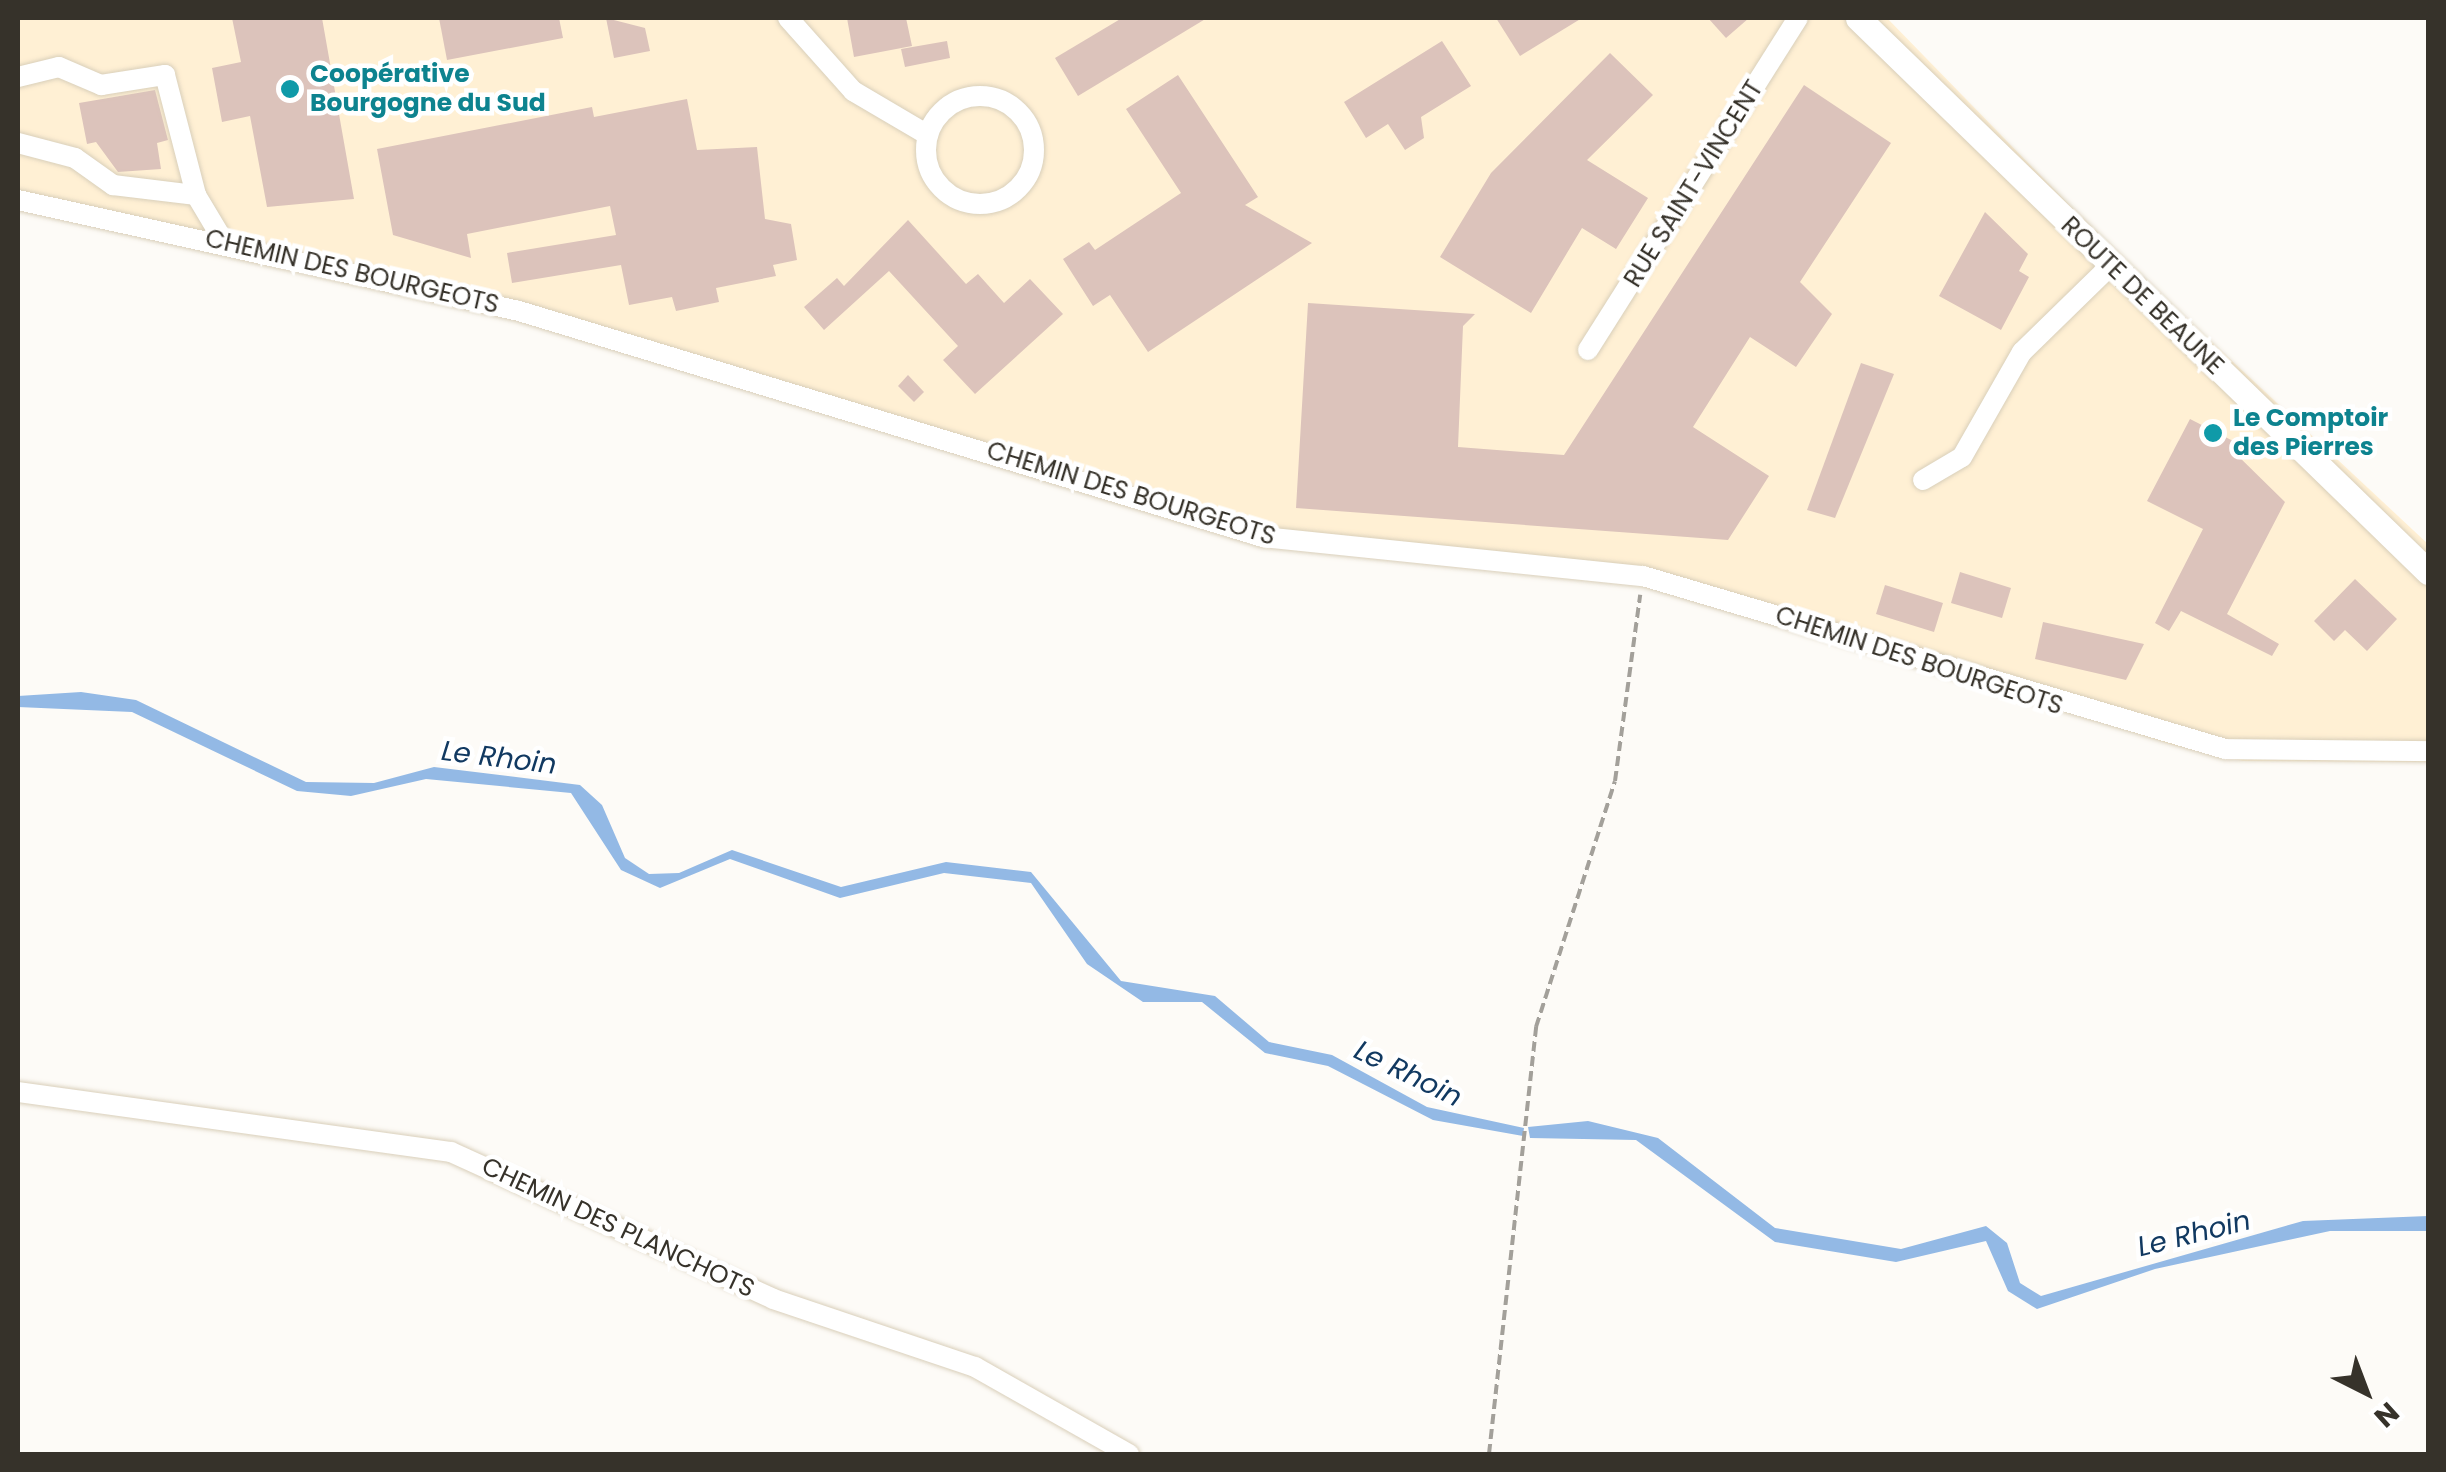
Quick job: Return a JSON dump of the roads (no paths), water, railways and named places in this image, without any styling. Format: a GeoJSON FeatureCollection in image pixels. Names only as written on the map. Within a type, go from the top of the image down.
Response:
{"type":"FeatureCollection","features":[{"type":"Feature","properties":{"kind":"main road","name":"ROUTE DE BEAUNE"},"geometry":{"type":"LineString","coordinates":[[1858,18],[2428,572]]}},
{"type":"Feature","properties":{"kind":"street"},"geometry":{"type":"LineString","coordinates":[[788,18],[853,91],[928,135]]}},
{"type":"Feature","properties":{"kind":"street","name":"RUE SAINT-VINCENT"},"geometry":{"type":"LineString","coordinates":[[1588,350],[1798,18]]}},
{"type":"Feature","properties":{"kind":"street"},"geometry":{"type":"LineString","coordinates":[[18,76],[58,67],[100,85],[164,76],[196,195],[224,242]]}},
{"type":"Feature","properties":{"kind":"street"},"geometry":{"type":"LineString","coordinates":[[989,96],[1030,126],[1033,164],[998,201],[960,200],[932,174],[928,135],[951,104],[989,96]]}},
{"type":"Feature","properties":{"kind":"street"},"geometry":{"type":"LineString","coordinates":[[18,143],[76,158],[113,185],[196,195]]}},
{"type":"Feature","properties":{"kind":"street","name":"CHEMIN DES BOURGEOTS"},"geometry":{"type":"LineString","coordinates":[[18,200],[224,242],[519,311],[1263,537],[1643,576],[2188,742],[2258,754],[2428,750]]}},
{"type":"Feature","properties":{"kind":"street"},"geometry":{"type":"LineString","coordinates":[[1922,480],[1962,457],[2022,352],[2110,266]]}},
{"type":"Feature","properties":{"kind":"street","name":"CHEMIN DES PLANCHOTS"},"geometry":{"type":"LineString","coordinates":[[18,1092],[452,1152],[773,1299],[976,1367],[1129,1454]]}},
{"type":"Feature","properties":{"kind":"water"},"geometry":{"type":"Polygon","coordinates":[[[81,692],[136,700],[306,782],[374,783],[434,767],[580,785],[602,805],[625,858],[649,874],[679,873],[732,850],[841,887],[946,862],[1031,872],[1121,981],[1215,996],[1269,1042],[1332,1055],[1427,1107],[1524,1128],[1523,1136],[1433,1120],[1328,1066],[1265,1053],[1202,1002],[1143,1002],[1087,964],[1031,883],[944,873],[840,898],[730,859],[660,888],[621,870],[571,793],[426,779],[351,796],[297,791],[132,712],[18,707],[18,696],[81,692]]]}},
{"type":"Feature","properties":{"kind":"water"},"geometry":{"type":"Polygon","coordinates":[[[1588,1121],[1658,1138],[1775,1228],[1901,1249],[1986,1226],[2007,1243],[2020,1283],[2041,1296],[2303,1221],[2428,1216],[2428,1231],[2330,1231],[2155,1269],[2037,1309],[2008,1291],[1986,1241],[1896,1262],[1775,1242],[1636,1140],[1530,1138],[1528,1127],[1588,1121]]]}},
{"type":"Feature","properties":{"kind":"place","name":"Coopérative Bourgogne du Sud"},"geometry":{"type":"Point","coordinates":[290,89]}},
{"type":"Feature","properties":{"kind":"place","name":"Le Comptoir des Pierres"},"geometry":{"type":"Point","coordinates":[2213,433]}},
{"type":"Feature","properties":{"kind":"water label","name":"Le Rhoin"},"geometry":{"type":"Point","coordinates":[499,758]}},
{"type":"Feature","properties":{"kind":"water label","name":"Le Rhoin"},"geometry":{"type":"Point","coordinates":[1408,1074]}},
{"type":"Feature","properties":{"kind":"water label","name":"Le Rhoin"},"geometry":{"type":"Point","coordinates":[2194,1234]}}]}
